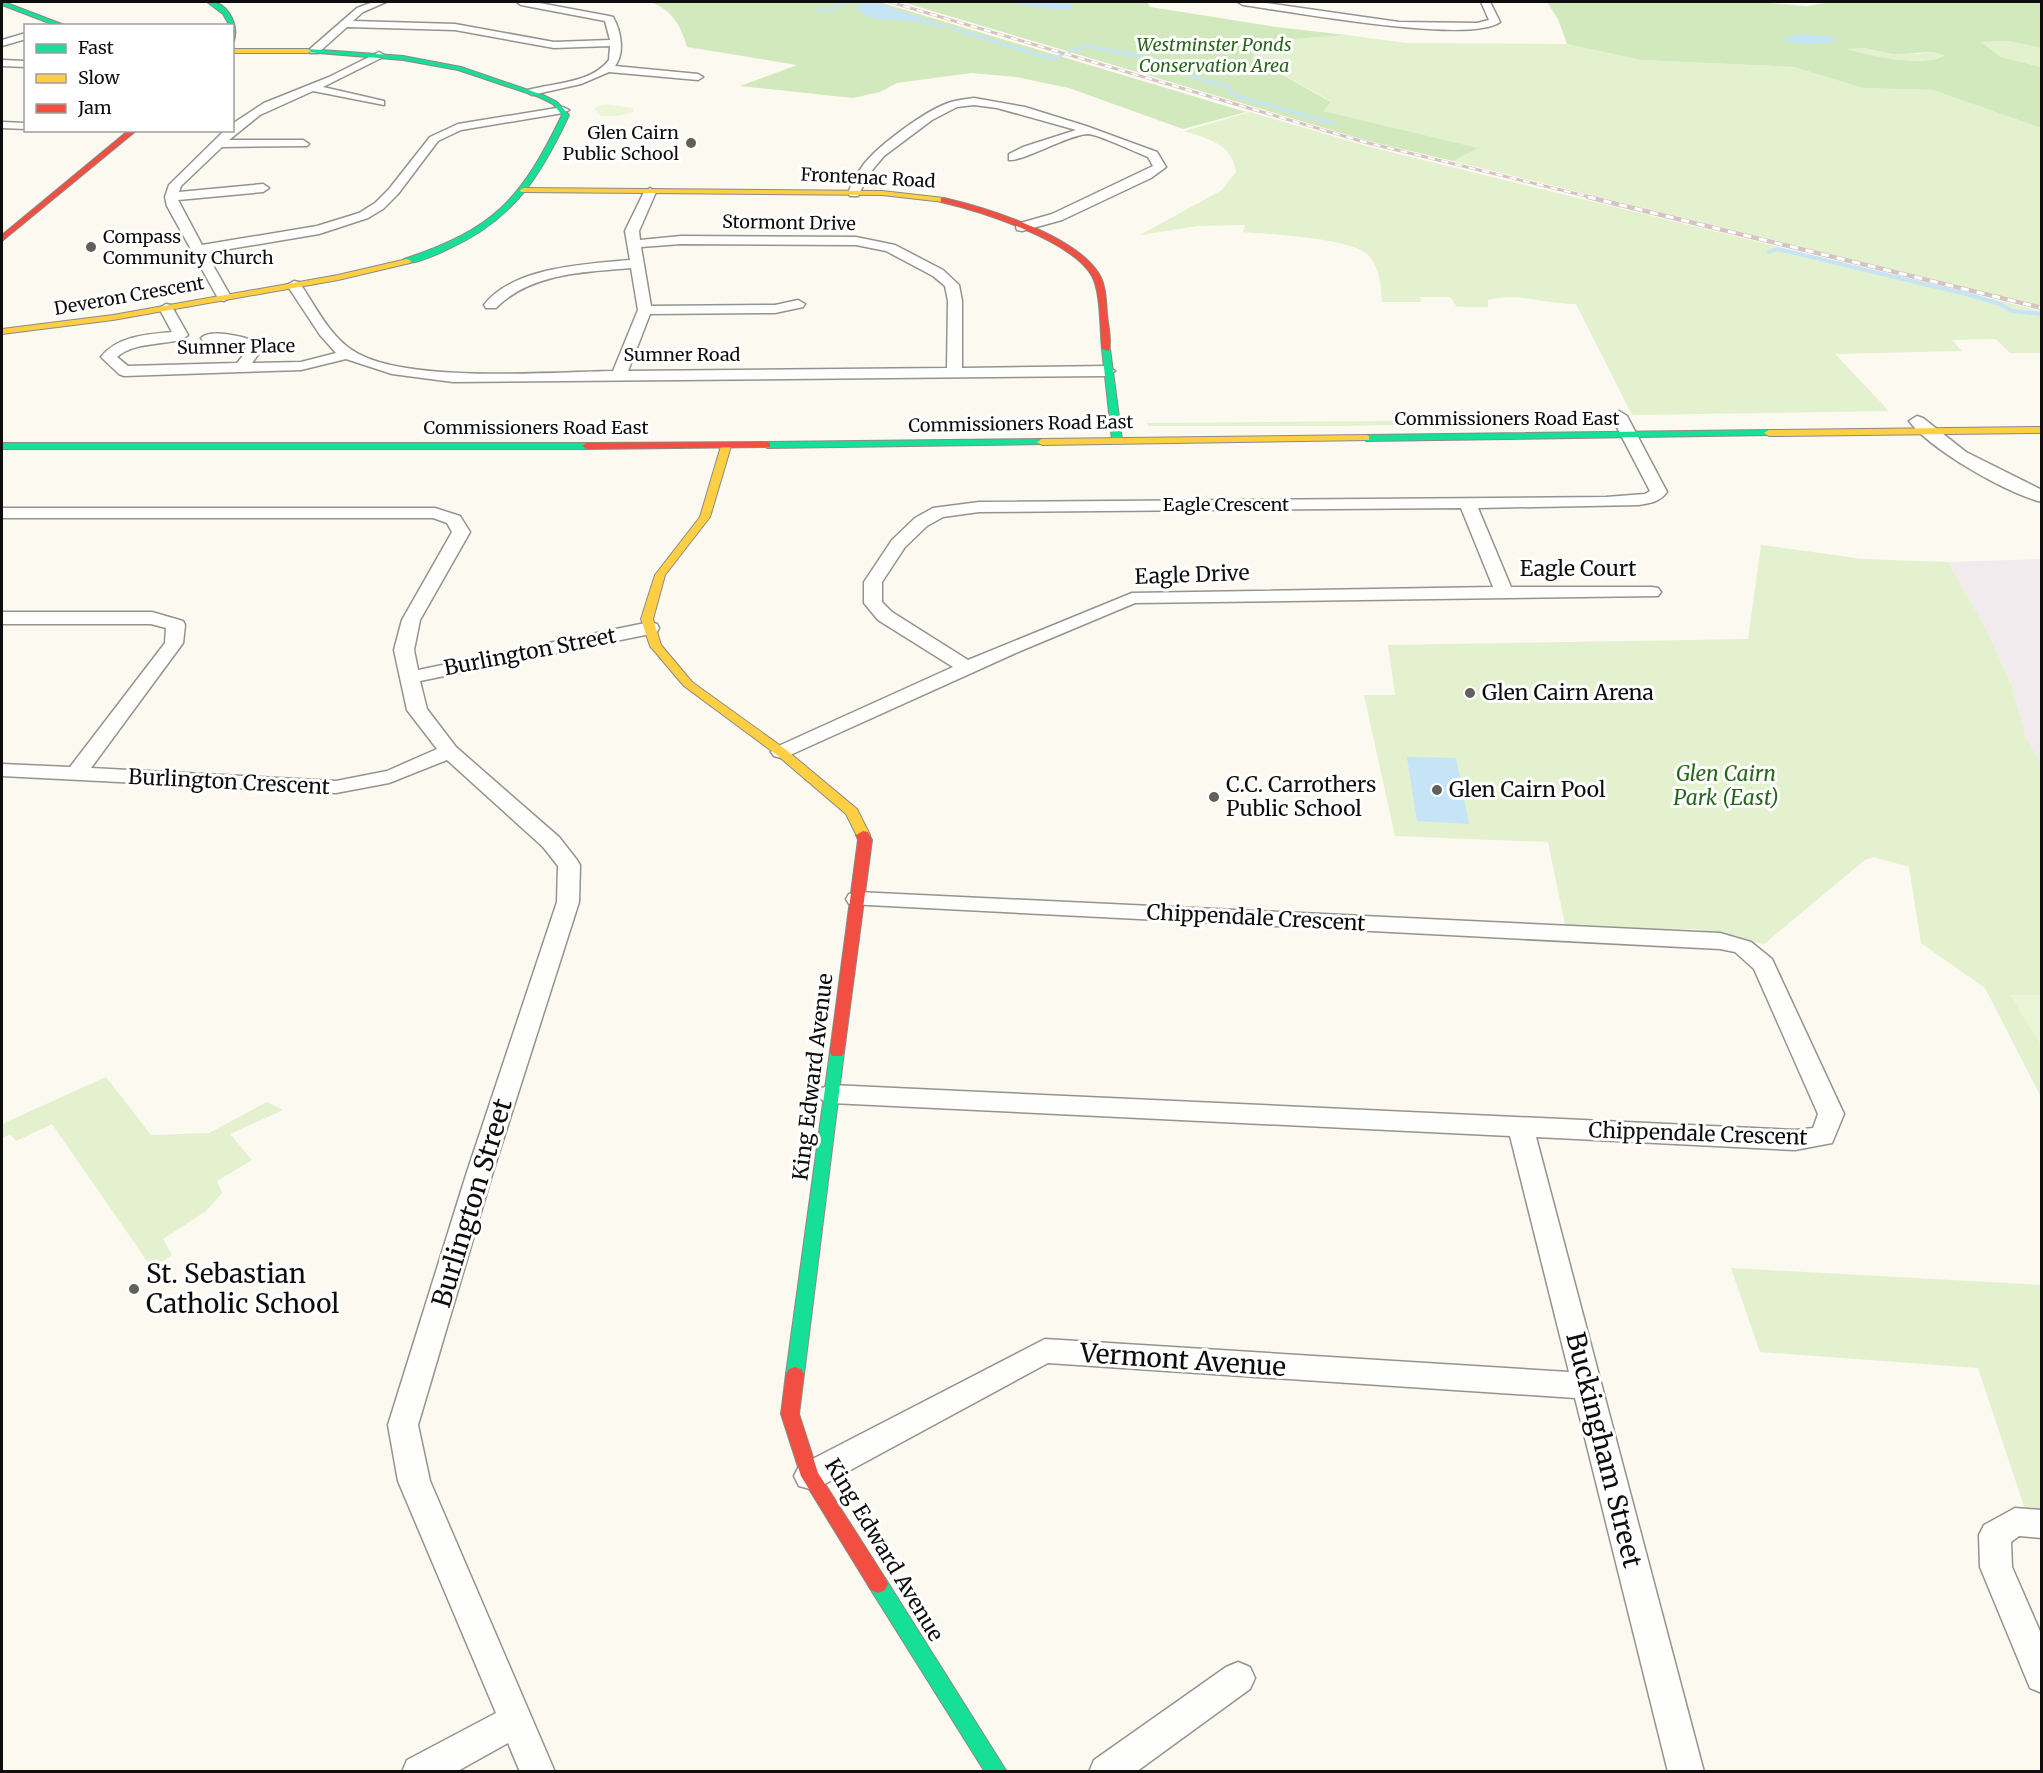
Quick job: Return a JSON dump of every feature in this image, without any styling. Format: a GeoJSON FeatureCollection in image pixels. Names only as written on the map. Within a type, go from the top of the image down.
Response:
{"type":"FeatureCollection","features":[{"type":"Feature","properties":{"kind":"street"},"geometry":{"type":"LineString","coordinates":[[210,2],[229,14],[233,24]]}},
{"type":"Feature","properties":{"kind":"street"},"geometry":{"type":"LineString","coordinates":[[314,51],[360,10],[381,2]]}},
{"type":"Feature","properties":{"kind":"street"},"geometry":{"type":"LineString","coordinates":[[520,2],[609,19],[616,56],[608,69]]}},
{"type":"Feature","properties":{"kind":"street"},"geometry":{"type":"LineString","coordinates":[[1243,2],[1399,25],[1477,26],[1495,22],[1486,2]]}},
{"type":"Feature","properties":{"kind":"street"},"geometry":{"type":"LineString","coordinates":[[2,3],[59,24]]}},
{"type":"Feature","properties":{"kind":"street"},"geometry":{"type":"LineString","coordinates":[[345,24],[455,27],[554,45],[615,43]]}},
{"type":"Feature","properties":{"kind":"street"},"geometry":{"type":"LineString","coordinates":[[2,44],[24,37]]}},
{"type":"Feature","properties":{"kind":"street"},"geometry":{"type":"LineString","coordinates":[[234,51],[314,51],[379,55],[461,69],[548,98],[563,110]]}},
{"type":"Feature","properties":{"kind":"street"},"geometry":{"type":"LineString","coordinates":[[234,128],[249,115],[269,103],[350,71],[379,55]]}},
{"type":"Feature","properties":{"kind":"street"},"geometry":{"type":"LineString","coordinates":[[2,63],[24,64]]}},
{"type":"Feature","properties":{"kind":"street"},"geometry":{"type":"LineString","coordinates":[[532,92],[587,79],[608,69],[698,77]]}},
{"type":"Feature","properties":{"kind":"street"},"geometry":{"type":"LineString","coordinates":[[310,87],[380,103]]}},
{"type":"Feature","properties":{"kind":"street"},"geometry":{"type":"LineString","coordinates":[[854,193],[861,173],[885,148],[943,108],[971,102],[1009,106],[1086,131],[1153,155],[1160,167],[1147,176],[1086,205],[1057,217],[1022,227]]}},
{"type":"Feature","properties":{"kind":"street"},"geometry":{"type":"LineString","coordinates":[[196,250],[349,222],[380,205],[434,139],[444,132],[458,127],[563,110]]}},
{"type":"Feature","properties":{"kind":"street","name":"Deveron Crescent"},"geometry":{"type":"LineString","coordinates":[[2,332],[61,327],[294,285],[391,265],[431,254],[485,228],[500,217],[524,190],[562,125],[566,115],[563,110]]}},
{"type":"Feature","properties":{"kind":"street"},"geometry":{"type":"LineString","coordinates":[[5,125],[24,116]]}},
{"type":"Feature","properties":{"kind":"street"},"geometry":{"type":"LineString","coordinates":[[5,125],[24,126]]}},
{"type":"Feature","properties":{"kind":"street"},"geometry":{"type":"LineString","coordinates":[[1014,157],[1027,150],[1086,131]]}},
{"type":"Feature","properties":{"kind":"street"},"geometry":{"type":"LineString","coordinates":[[2,239],[132,132]]}},
{"type":"Feature","properties":{"kind":"street"},"geometry":{"type":"LineString","coordinates":[[224,297],[196,250],[173,206],[171,196],[175,185],[230,132]]}},
{"type":"Feature","properties":{"kind":"street"},"geometry":{"type":"LineString","coordinates":[[220,143],[303,144]]}},
{"type":"Feature","properties":{"kind":"street"},"geometry":{"type":"LineString","coordinates":[[171,196],[263,188]]}},
{"type":"Feature","properties":{"kind":"street","name":"Frontenac Road"},"geometry":{"type":"LineString","coordinates":[[524,190],[893,194],[949,200],[974,207],[1060,245],[1081,260],[1097,276],[1116,435]]}},
{"type":"Feature","properties":{"kind":"street"},"geometry":{"type":"LineString","coordinates":[[620,375],[645,310],[632,231],[650,192]]}},
{"type":"Feature","properties":{"kind":"street","name":"Stormont Drive"},"geometry":{"type":"LineString","coordinates":[[634,243],[700,240],[856,241],[890,248],[938,273],[952,285],[955,300],[954,372]]}},
{"type":"Feature","properties":{"kind":"street"},"geometry":{"type":"LineString","coordinates":[[491,305],[496,297],[524,283],[556,272],[636,263]]}},
{"type":"Feature","properties":{"kind":"street","name":"Sumner Road"},"geometry":{"type":"LineString","coordinates":[[294,285],[332,339],[348,354],[389,368],[453,377],[1107,371]]}},
{"type":"Feature","properties":{"kind":"street"},"geometry":{"type":"LineString","coordinates":[[645,310],[775,309],[798,304]]}},
{"type":"Feature","properties":{"kind":"street","name":"Sumner Place"},"geometry":{"type":"LineString","coordinates":[[166,308],[181,335],[144,340],[112,352],[108,357],[124,371],[155,368],[241,369],[301,366],[348,354]]}},
{"type":"Feature","properties":{"kind":"street"},"geometry":{"type":"LineString","coordinates":[[208,338],[239,340],[252,345],[253,352],[241,369]]}},
{"type":"Feature","properties":{"kind":"street","name":"Commissioners Road East"},"geometry":{"type":"LineString","coordinates":[[1923,426],[2042,420]]}},
{"type":"Feature","properties":{"kind":"street","name":"Commissioners Road East"},"geometry":{"type":"LineString","coordinates":[[2,446],[727,440],[1624,426],[1923,426],[2042,430]]}},
{"type":"Feature","properties":{"kind":"street","name":"Eagle Crescent"},"geometry":{"type":"LineString","coordinates":[[967,668],[885,616],[873,603],[873,582],[898,544],[921,522],[939,512],[979,507],[1606,502],[1650,498],[1659,492],[1624,426]]}},
{"type":"Feature","properties":{"kind":"street"},"geometry":{"type":"LineString","coordinates":[[1923,426],[1948,447],[1998,477],[2042,497]]}},
{"type":"Feature","properties":{"kind":"street","name":"Commissioners Road East"},"geometry":{"type":"LineString","coordinates":[[2,437],[727,440]]}},
{"type":"Feature","properties":{"kind":"street"},"geometry":{"type":"LineString","coordinates":[[650,628],[647,619],[660,575],[705,517],[727,440]]}},
{"type":"Feature","properties":{"kind":"street"},"geometry":{"type":"LineString","coordinates":[[1467,503],[1504,592]]}},
{"type":"Feature","properties":{"kind":"street","name":"Burlington Street"},"geometry":{"type":"LineString","coordinates":[[2,513],[435,513],[454,520],[460,532],[411,620],[404,650],[417,710],[449,751],[551,842],[569,865],[568,902],[479,1175],[403,1425],[414,1481],[538,1772]]}},
{"type":"Feature","properties":{"kind":"street","name":"Eagle Court"},"geometry":{"type":"LineString","coordinates":[[1504,592],[1652,591]]}},
{"type":"Feature","properties":{"kind":"street","name":"Eagle Drive"},"geometry":{"type":"LineString","coordinates":[[781,752],[967,668],[1132,598],[1504,592]]}},
{"type":"Feature","properties":{"kind":"street"},"geometry":{"type":"LineString","coordinates":[[2,618],[152,618],[176,625],[174,643],[76,774]]}},
{"type":"Feature","properties":{"kind":"street","name":"Burlington Street"},"geometry":{"type":"LineString","coordinates":[[410,676],[650,628]]}},
{"type":"Feature","properties":{"kind":"street","name":"King Edward Avenue"},"geometry":{"type":"LineString","coordinates":[[650,628],[656,646],[688,684],[781,752],[852,812],[865,840],[790,1414],[810,1476],[997,1772]]}},
{"type":"Feature","properties":{"kind":"street","name":"Burlington Crescent"},"geometry":{"type":"LineString","coordinates":[[2,770],[336,787],[372,784],[401,774],[449,751]]}},
{"type":"Feature","properties":{"kind":"street","name":"Chippendale Crescent"},"geometry":{"type":"LineString","coordinates":[[831,1094],[1795,1140],[1823,1136],[1831,1114],[1764,965],[1743,947],[1719,941],[857,899]]}},
{"type":"Feature","properties":{"kind":"street","name":"Buckingham Street"},"geometry":{"type":"LineString","coordinates":[[1521,1128],[1686,1772]]}},
{"type":"Feature","properties":{"kind":"street","name":"Vermont Avenue"},"geometry":{"type":"LineString","coordinates":[[810,1476],[1045,1351],[1587,1386]]}},
{"type":"Feature","properties":{"kind":"street"},"geometry":{"type":"LineString","coordinates":[[2042,1524],[2015,1522],[1995,1535],[1996,1567],[2042,1677]]}},
{"type":"Feature","properties":{"kind":"street"},"geometry":{"type":"LineString","coordinates":[[1106,1772],[1238,1678]]}},
{"type":"Feature","properties":{"kind":"street"},"geometry":{"type":"LineString","coordinates":[[419,1772],[516,1721]]}},
{"type":"Feature","properties":{"kind":"shaded area"},"geometry":{"type":"Polygon","coordinates":[[[2041,559],[2041,763],[2026,738],[2012,686],[1985,627],[1948,562],[2041,559]]]}},
{"type":"Feature","properties":{"kind":"green space"},"geometry":{"type":"Polygon","coordinates":[[[650,2],[879,2],[1246,112],[1183,129],[1069,88],[1016,77],[971,73],[897,83],[880,92],[853,98],[740,86],[797,65],[687,47],[674,19],[664,9],[650,2]]]}},
{"type":"Feature","properties":{"kind":"green space","name":"Westminster Ponds Conservation Area"},"geometry":{"type":"Polygon","coordinates":[[[902,2],[1147,2],[1150,7],[1276,27],[1346,35],[1294,39],[1260,47],[1252,58],[1331,102],[1323,111],[1478,148],[1453,161],[1368,141],[902,2]]]}},
{"type":"Feature","properties":{"kind":"green space"},"geometry":{"type":"Polygon","coordinates":[[[1547,2],[1753,2],[1807,6],[1831,2],[2041,2],[2041,48],[2008,41],[1981,42],[2001,57],[2041,67],[2041,128],[1933,90],[1863,88],[1794,67],[1641,60],[1567,44],[1558,19],[1547,2]],[[1864,48],[1848,49],[1869,55],[1911,61],[1925,61],[1945,55],[1933,52],[1894,54],[1864,48]]]}},
{"type":"Feature","properties":{"kind":"green space"},"geometry":{"type":"Polygon","coordinates":[[[1347,35],[1406,43],[1567,44],[1641,60],[1794,67],[1863,88],[1933,90],[2041,128],[2041,306],[1453,161],[1477,148],[1322,111],[1331,101],[1252,58],[1260,47],[1294,39],[1347,35]]]}},
{"type":"Feature","properties":{"kind":"green space"},"geometry":{"type":"Polygon","coordinates":[[[2008,41],[2041,48],[2041,67],[2001,57],[1980,42],[2008,41]]]}},
{"type":"Feature","properties":{"kind":"green space"},"geometry":{"type":"Polygon","coordinates":[[[1864,48],[1918,54],[1933,52],[1946,55],[1938,59],[1897,60],[1848,49],[1864,48]]]}},
{"type":"Feature","properties":{"kind":"green space"},"geometry":{"type":"Polygon","coordinates":[[[604,104],[633,108],[634,112],[618,116],[601,116],[594,108],[604,104]]]}},
{"type":"Feature","properties":{"kind":"green space"},"geometry":{"type":"Polygon","coordinates":[[[1250,112],[1370,147],[2041,311],[2041,353],[2010,353],[1996,339],[1952,340],[1962,351],[1835,354],[1889,411],[1632,415],[1576,304],[1509,297],[1488,300],[1488,307],[1457,307],[1450,297],[1420,297],[1421,302],[1382,302],[1375,264],[1367,254],[1344,244],[1243,232],[1245,225],[1198,226],[1140,235],[1222,190],[1236,172],[1230,154],[1224,148],[1210,140],[1184,131],[1250,112]]]}},
{"type":"Feature","properties":{"kind":"green space"},"geometry":{"type":"Polygon","coordinates":[[[1606,419],[1600,421],[1342,426],[1148,426],[1147,423],[1606,419]]]}},
{"type":"Feature","properties":{"kind":"green space","name":"Glen Cairn Park (East)"},"geometry":{"type":"Polygon","coordinates":[[[1761,545],[1863,559],[1948,562],[1985,627],[2012,686],[2026,738],[2041,763],[2041,1097],[1985,988],[1921,943],[1909,867],[1874,857],[1865,860],[1764,944],[1696,929],[1566,929],[1548,842],[1395,836],[1364,695],[1395,695],[1388,645],[1748,639],[1761,545]]]}},
{"type":"Feature","properties":{"kind":"green space"},"geometry":{"type":"Polygon","coordinates":[[[2010,995],[2041,995],[2041,1045],[2010,995]]]}},
{"type":"Feature","properties":{"kind":"green space"},"geometry":{"type":"Polygon","coordinates":[[[106,1077],[151,1135],[209,1133],[267,1102],[283,1110],[230,1134],[252,1160],[217,1181],[222,1193],[206,1211],[163,1239],[172,1255],[152,1268],[52,1124],[16,1141],[10,1134],[2,1139],[2,1124],[106,1077]]]}},
{"type":"Feature","properties":{"kind":"green space"},"geometry":{"type":"Polygon","coordinates":[[[1731,1268],[2041,1285],[2041,1510],[2025,1509],[1978,1368],[1760,1352],[1731,1268]]]}},
{"type":"Feature","properties":{"kind":"water"},"geometry":{"type":"Polygon","coordinates":[[[1004,2],[1072,2],[1072,9],[1050,9],[1004,2]]]}},
{"type":"Feature","properties":{"kind":"water"},"geometry":{"type":"Polygon","coordinates":[[[859,5],[883,5],[954,29],[875,18],[862,13],[856,8],[859,5]]]}},
{"type":"Feature","properties":{"kind":"water"},"geometry":{"type":"Polygon","coordinates":[[[1804,34],[1830,37],[1836,41],[1808,44],[1780,39],[1804,34]]]}},
{"type":"Feature","properties":{"kind":"water","name":"Glen Cairn Pool"},"geometry":{"type":"Polygon","coordinates":[[[1407,757],[1456,758],[1469,824],[1417,821],[1407,757]]]}},
{"type":"Feature","properties":{"kind":"waterway"},"geometry":{"type":"LineString","coordinates":[[818,10],[834,10],[839,4],[848,2]]}},
{"type":"Feature","properties":{"kind":"waterway"},"geometry":{"type":"LineString","coordinates":[[853,2],[883,5]]}},
{"type":"Feature","properties":{"kind":"waterway"},"geometry":{"type":"LineString","coordinates":[[954,29],[1052,59],[1062,55]]}},
{"type":"Feature","properties":{"kind":"waterway"},"geometry":{"type":"LineString","coordinates":[[1069,52],[1086,46],[1172,62],[1191,75],[1228,86],[1230,91],[1237,96],[1332,123]]}},
{"type":"Feature","properties":{"kind":"waterway"},"geometry":{"type":"LineString","coordinates":[[1769,252],[1777,249],[1795,253],[1970,295],[2000,304],[2012,311],[2042,314]]}},
{"type":"Feature","properties":{"kind":"railway"},"geometry":{"type":"LineString","coordinates":[[890,2],[1364,142],[1594,198]]}},
{"type":"Feature","properties":{"kind":"railway"},"geometry":{"type":"LineString","coordinates":[[1588,197],[2042,308]]}},
{"type":"Feature","properties":{"kind":"traffic: fast"},"geometry":{"type":"LineString","coordinates":[[210,2],[229,17],[232,24]]}},
{"type":"Feature","properties":{"kind":"traffic: fast"},"geometry":{"type":"LineString","coordinates":[[2,3],[59,24]]}},
{"type":"Feature","properties":{"kind":"traffic: fast"},"geometry":{"type":"LineString","coordinates":[[308,51],[403,58],[459,68],[541,96],[555,103],[566,115],[538,169],[506,209],[464,239],[438,251],[407,261]]}},
{"type":"Feature","properties":{"kind":"traffic: fast"},"geometry":{"type":"LineString","coordinates":[[1106,349],[1117,440]]}},
{"type":"Feature","properties":{"kind":"traffic: fast"},"geometry":{"type":"LineString","coordinates":[[1366,438],[1769,433]]}},
{"type":"Feature","properties":{"kind":"traffic: fast"},"geometry":{"type":"LineString","coordinates":[[767,445],[1042,442]]}},
{"type":"Feature","properties":{"kind":"traffic: fast"},"geometry":{"type":"LineString","coordinates":[[2,446],[587,446]]}},
{"type":"Feature","properties":{"kind":"traffic: fast"},"geometry":{"type":"LineString","coordinates":[[795,1374],[837,1052]]}},
{"type":"Feature","properties":{"kind":"traffic: fast"},"geometry":{"type":"LineString","coordinates":[[878,1584],[997,1772]]}},
{"type":"Feature","properties":{"kind":"traffic: slow"},"geometry":{"type":"LineString","coordinates":[[234,51],[308,51]]}},
{"type":"Feature","properties":{"kind":"traffic: slow"},"geometry":{"type":"LineString","coordinates":[[524,190],[882,193],[944,200]]}},
{"type":"Feature","properties":{"kind":"traffic: slow"},"geometry":{"type":"LineString","coordinates":[[2,332],[113,318],[338,277],[407,261]]}},
{"type":"Feature","properties":{"kind":"traffic: slow"},"geometry":{"type":"LineString","coordinates":[[1769,433],[2042,430]]}},
{"type":"Feature","properties":{"kind":"traffic: slow"},"geometry":{"type":"LineString","coordinates":[[1042,442],[1366,438]]}},
{"type":"Feature","properties":{"kind":"traffic: slow"},"geometry":{"type":"LineString","coordinates":[[726,446],[705,517],[660,575],[647,619],[656,646],[688,684],[781,752],[852,812],[863,835]]}},
{"type":"Feature","properties":{"kind":"traffic: jam"},"geometry":{"type":"LineString","coordinates":[[2,239],[132,132]]}},
{"type":"Feature","properties":{"kind":"traffic: jam"},"geometry":{"type":"LineString","coordinates":[[944,200],[981,210],[1027,228],[1069,250],[1086,263],[1098,280],[1106,349]]}},
{"type":"Feature","properties":{"kind":"traffic: jam"},"geometry":{"type":"LineString","coordinates":[[587,446],[767,445]]}},
{"type":"Feature","properties":{"kind":"traffic: jam"},"geometry":{"type":"LineString","coordinates":[[837,1052],[865,840],[863,835]]}},
{"type":"Feature","properties":{"kind":"traffic: jam"},"geometry":{"type":"LineString","coordinates":[[795,1374],[790,1414],[810,1476],[878,1584]]}},
{"type":"Feature","properties":{"kind":"place","name":"Glen Cairn Public School"},"geometry":{"type":"Point","coordinates":[691,143]}},
{"type":"Feature","properties":{"kind":"place","name":"Compass Community Church"},"geometry":{"type":"Point","coordinates":[91,247]}},
{"type":"Feature","properties":{"kind":"place","name":"Glen Cairn Arena"},"geometry":{"type":"Point","coordinates":[1470,693]}},
{"type":"Feature","properties":{"kind":"place","name":"Glen Cairn Pool"},"geometry":{"type":"Point","coordinates":[1437,790]}},
{"type":"Feature","properties":{"kind":"place","name":"C.C. Carrothers Public School"},"geometry":{"type":"Point","coordinates":[1214,797]}},
{"type":"Feature","properties":{"kind":"place","name":"St. Sebastian Catholic School"},"geometry":{"type":"Point","coordinates":[134,1289]}}]}
